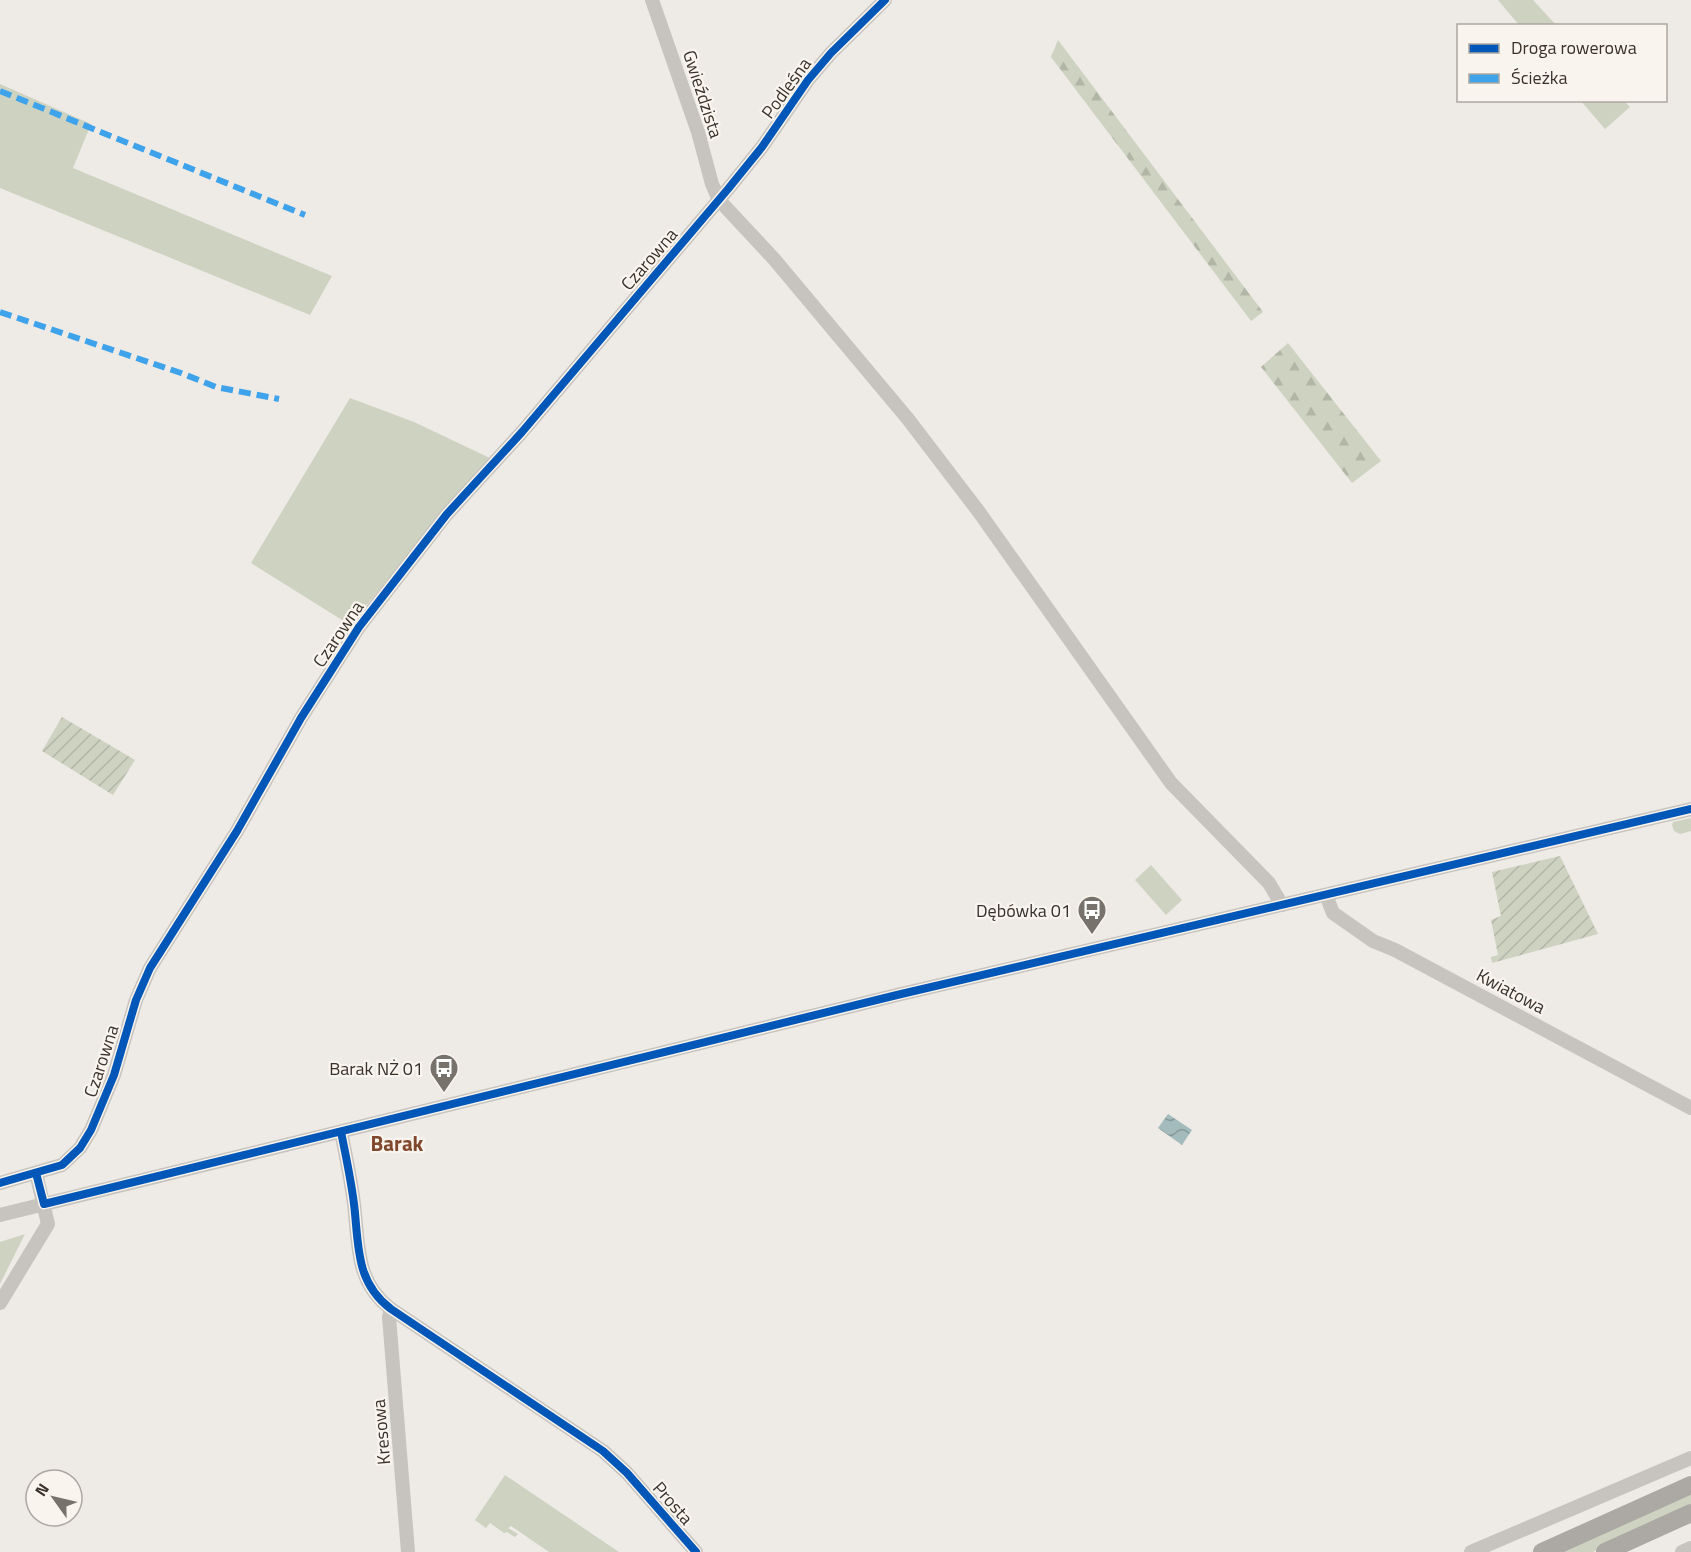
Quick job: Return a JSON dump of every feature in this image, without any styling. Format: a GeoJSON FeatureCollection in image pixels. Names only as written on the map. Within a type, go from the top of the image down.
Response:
{"type":"FeatureCollection","features":[{"type":"Feature","properties":{"kind":"main road"},"geometry":{"type":"LineString","coordinates":[[1542,1552],[1691,1485]]}},
{"type":"Feature","properties":{"kind":"main road"},"geometry":{"type":"LineString","coordinates":[[1605,1552],[1691,1514]]}},
{"type":"Feature","properties":{"kind":"street","name":"Gwieździsta"},"geometry":{"type":"LineString","coordinates":[[652,0],[719,200]]}},
{"type":"Feature","properties":{"kind":"street","name":"Podleśna"},"geometry":{"type":"LineString","coordinates":[[719,200],[762,147],[808,80],[831,53],[885,0]]}},
{"type":"Feature","properties":{"kind":"street"},"geometry":{"type":"LineString","coordinates":[[719,200],[774,259],[908,419],[979,512],[1171,783],[1269,883],[1282,905]]}},
{"type":"Feature","properties":{"kind":"street","name":"Czarowna"},"geometry":{"type":"LineString","coordinates":[[36,1173],[62,1165],[80,1148],[92,1130],[114,1075],[136,1000],[150,968],[237,831],[301,718],[359,627],[447,514],[522,432],[719,200]]}},
{"type":"Feature","properties":{"kind":"street"},"geometry":{"type":"LineString","coordinates":[[0,1215],[897,995],[1691,809]]}},
{"type":"Feature","properties":{"kind":"street","name":"Kwiatowa"},"geometry":{"type":"LineString","coordinates":[[1326,895],[1333,913],[1373,941],[1395,950],[1691,1108]]}},
{"type":"Feature","properties":{"kind":"street","name":"Prosta"},"geometry":{"type":"LineString","coordinates":[[341,1132],[354,1203],[362,1268],[375,1294],[391,1309],[576,1432],[627,1473],[696,1552]]}},
{"type":"Feature","properties":{"kind":"street"},"geometry":{"type":"LineString","coordinates":[[0,1183],[36,1173],[48,1224],[0,1303]]}},
{"type":"Feature","properties":{"kind":"street","name":"Kresowa"},"geometry":{"type":"LineString","coordinates":[[391,1309],[389,1317],[408,1552]]}},
{"type":"Feature","properties":{"kind":"street"},"geometry":{"type":"LineString","coordinates":[[1471,1552],[1691,1458]]}},
{"type":"Feature","properties":{"kind":"street"},"geometry":{"type":"LineString","coordinates":[[1682,1552],[1691,1548]]}},
{"type":"Feature","properties":{"kind":"green space"},"geometry":{"type":"Polygon","coordinates":[[[1498,0],[1533,0],[1555,24],[1518,24],[1498,0]]]}},
{"type":"Feature","properties":{"kind":"green space"},"geometry":{"type":"Polygon","coordinates":[[[1058,40],[1263,312],[1251,321],[1051,57],[1058,40]]]}},
{"type":"Feature","properties":{"kind":"green space"},"geometry":{"type":"Polygon","coordinates":[[[0,84],[91,124],[73,168],[332,276],[310,315],[0,188],[0,84]]]}},
{"type":"Feature","properties":{"kind":"green space"},"geometry":{"type":"Polygon","coordinates":[[[1582,102],[1625,102],[1630,107],[1605,129],[1582,102]]]}},
{"type":"Feature","properties":{"kind":"green space"},"geometry":{"type":"Polygon","coordinates":[[[1288,343],[1381,461],[1352,483],[1261,367],[1288,343]]]}},
{"type":"Feature","properties":{"kind":"green space"},"geometry":{"type":"Polygon","coordinates":[[[350,398],[414,422],[492,459],[456,497],[350,625],[251,563],[350,398]]]}},
{"type":"Feature","properties":{"kind":"green space"},"geometry":{"type":"Polygon","coordinates":[[[62,717],[135,760],[113,795],[42,751],[62,717]]]}},
{"type":"Feature","properties":{"kind":"green space"},"geometry":{"type":"Polygon","coordinates":[[[1691,818],[1691,831],[1680,834],[1674,831],[1673,822],[1691,818]]]}},
{"type":"Feature","properties":{"kind":"green space"},"geometry":{"type":"Polygon","coordinates":[[[1560,856],[1598,934],[1492,963],[1491,957],[1498,955],[1491,920],[1501,916],[1492,872],[1560,856]]]}},
{"type":"Feature","properties":{"kind":"green space"},"geometry":{"type":"Polygon","coordinates":[[[1151,865],[1182,900],[1166,915],[1135,880],[1151,865]]]}},
{"type":"Feature","properties":{"kind":"green space"},"geometry":{"type":"Polygon","coordinates":[[[25,1234],[0,1284],[0,1242],[25,1234]]]}},
{"type":"Feature","properties":{"kind":"green space"},"geometry":{"type":"Polygon","coordinates":[[[505,1475],[619,1552],[549,1552],[511,1526],[508,1528],[518,1534],[515,1537],[507,1532],[504,1533],[490,1523],[486,1528],[475,1520],[505,1475]]]}},
{"type":"Feature","properties":{"kind":"green space"},"geometry":{"type":"Polygon","coordinates":[[[1691,1491],[1691,1508],[1593,1552],[1556,1552],[1691,1491]]]}},
{"type":"Feature","properties":{"kind":"water"},"geometry":{"type":"Polygon","coordinates":[[[1168,1114],[1192,1130],[1182,1145],[1158,1128],[1168,1114]]]}},
{"type":"Feature","properties":{"kind":"marked path"},"geometry":{"type":"LineString","coordinates":[[0,91],[305,215]]}},
{"type":"Feature","properties":{"kind":"marked path"},"geometry":{"type":"LineString","coordinates":[[0,312],[216,387],[279,399]]}},
{"type":"Feature","properties":{"kind":"cycle path"},"geometry":{"type":"LineString","coordinates":[[0,1183],[62,1165],[80,1148],[91,1130],[114,1075],[136,1000],[150,968],[237,831],[301,718],[359,627],[447,514],[522,432],[728,189],[762,147],[808,80],[831,53],[885,0]]}},
{"type":"Feature","properties":{"kind":"cycle path"},"geometry":{"type":"LineString","coordinates":[[36,1173],[44,1204],[897,995],[1691,809]]}},
{"type":"Feature","properties":{"kind":"cycle path"},"geometry":{"type":"LineString","coordinates":[[341,1132],[353,1195],[361,1262],[365,1275],[379,1298],[391,1309],[603,1451],[627,1473],[696,1552]]}},
{"type":"Feature","properties":{"kind":"place","name":"Dębówka 01"},"geometry":{"type":"Point","coordinates":[1092,936]}},
{"type":"Feature","properties":{"kind":"place","name":"Barak NŻ 01"},"geometry":{"type":"Point","coordinates":[444,1094]}},
{"type":"Feature","properties":{"kind":"district","name":"Barak"},"geometry":{"type":"Point","coordinates":[397,1143]}}]}
